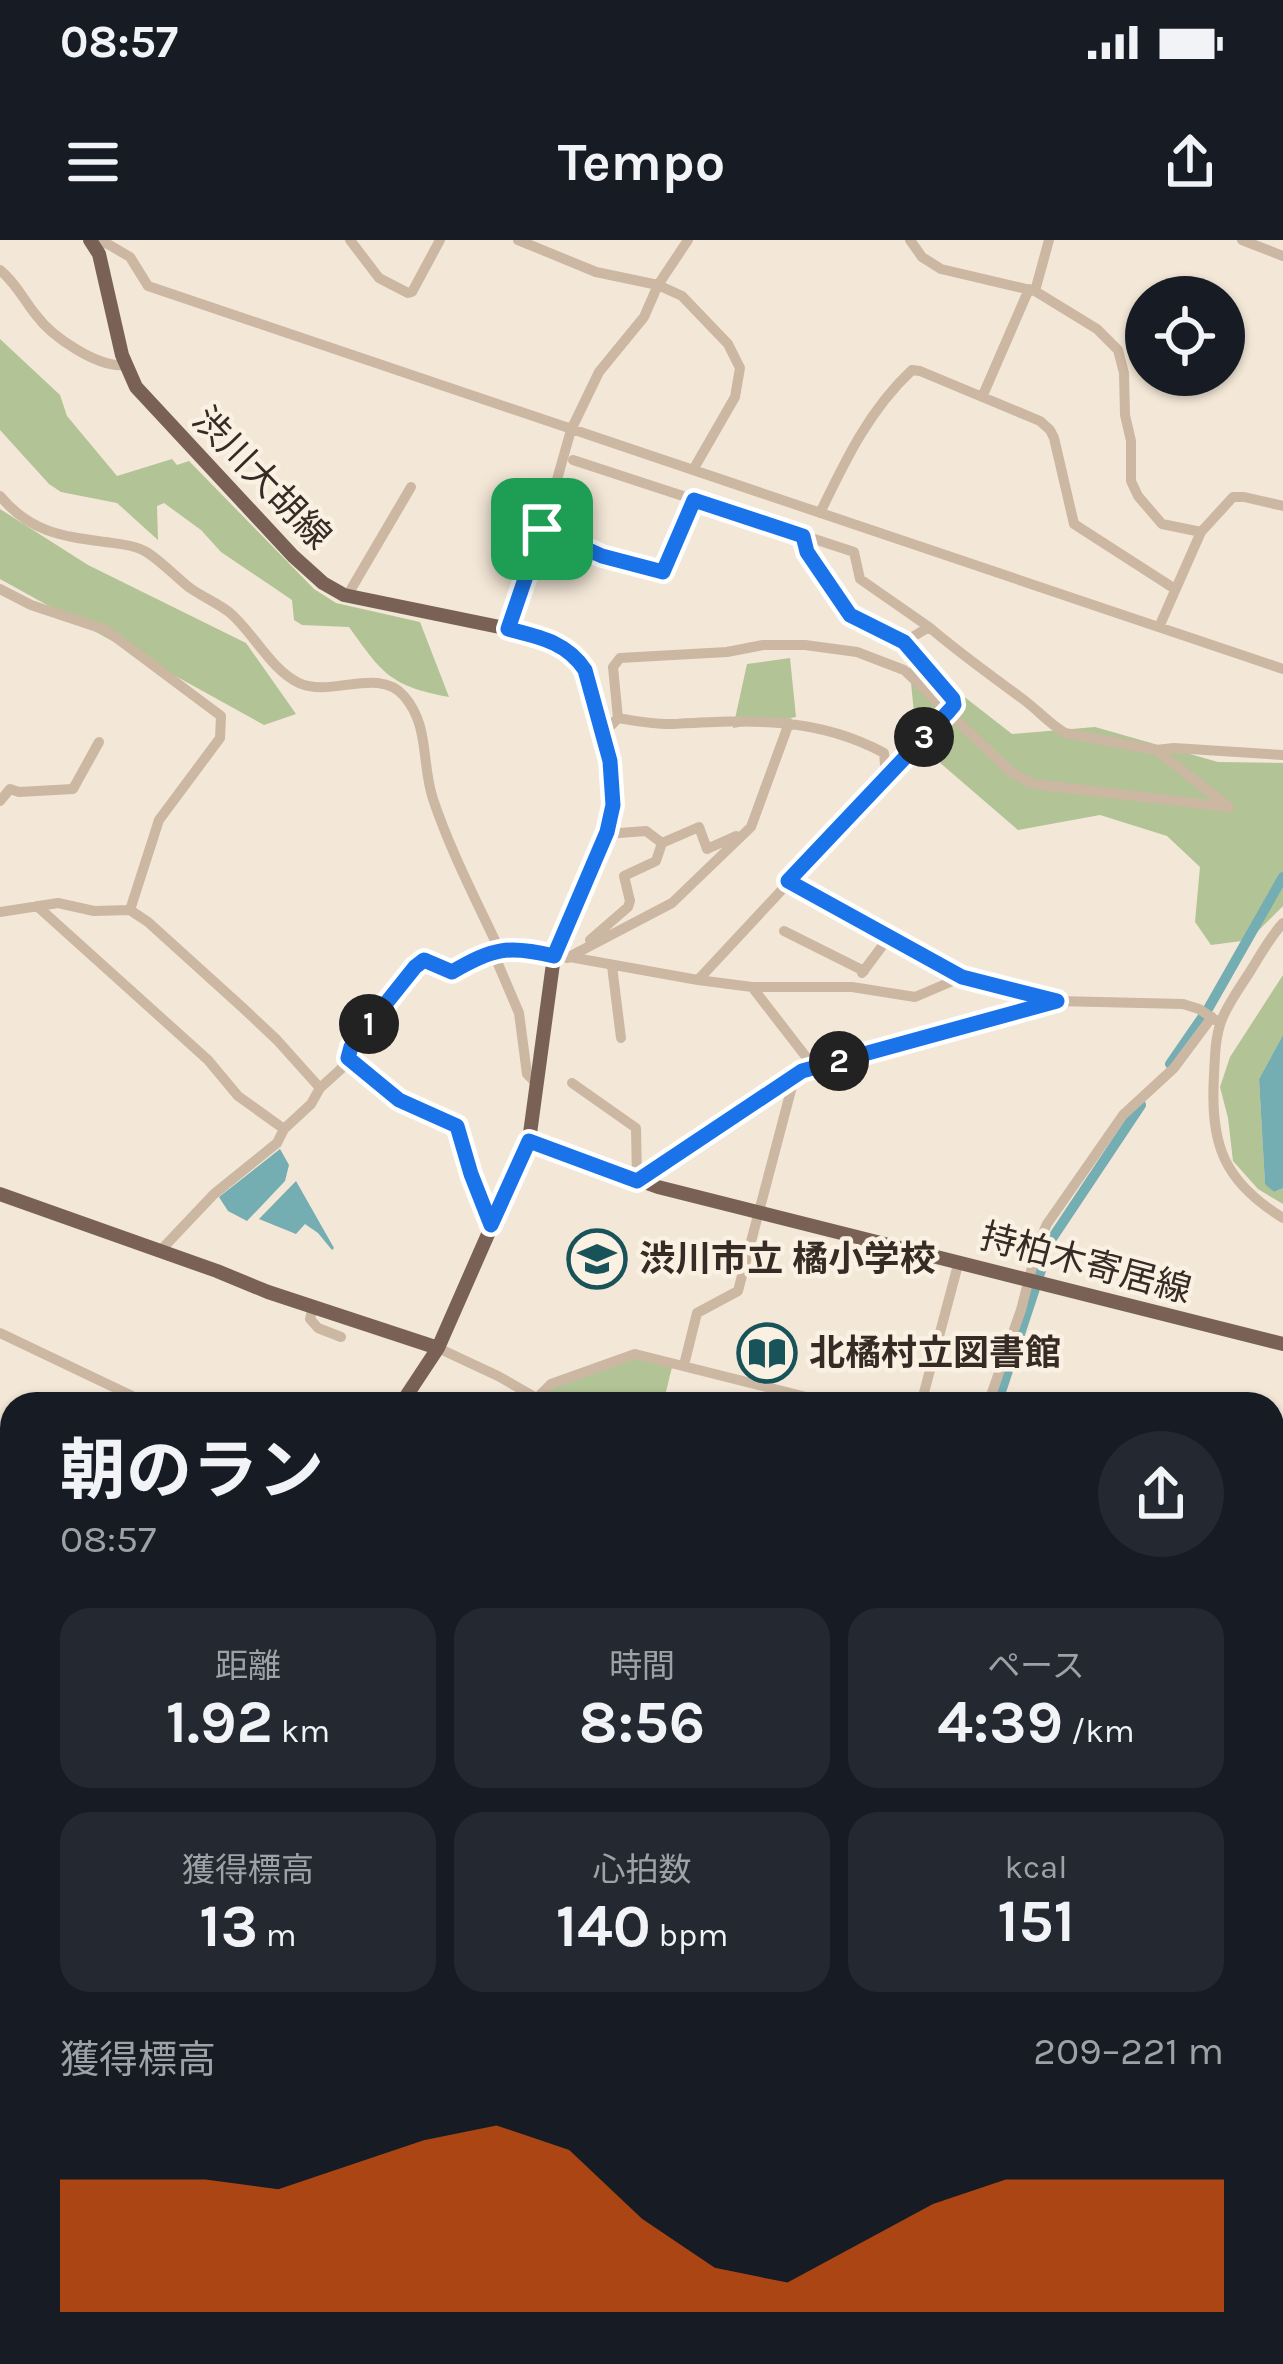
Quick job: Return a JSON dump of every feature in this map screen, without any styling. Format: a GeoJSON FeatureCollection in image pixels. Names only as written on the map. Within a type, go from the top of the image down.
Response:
{"type":"FeatureCollection","features":[{"type":"Feature","properties":{"kind":"main road","name":"渋川大胡線"},"geometry":{"type":"LineString","coordinates":[[92,243],[102,265],[125,365],[145,397],[293,556],[323,583],[347,596],[508,629],[570,650],[585,670],[604,734],[613,805],[561,957],[529,1141],[438,1348],[409,1392]]}},
{"type":"Feature","properties":{"kind":"main road","name":"持柏木寄居線"},"geometry":{"type":"LineString","coordinates":[[529,1141],[637,1181],[1283,1344]]}},
{"type":"Feature","properties":{"kind":"main road"},"geometry":{"type":"LineString","coordinates":[[0,1194],[438,1348]]}},
{"type":"Feature","properties":{"kind":"street"},"geometry":{"type":"LineString","coordinates":[[350,240],[380,278],[408,293],[440,240]]}},
{"type":"Feature","properties":{"kind":"street"},"geometry":{"type":"LineString","coordinates":[[518,240],[596,272],[658,285],[682,296],[728,344],[740,368],[735,398],[693,470]]}},
{"type":"Feature","properties":{"kind":"street"},"geometry":{"type":"LineString","coordinates":[[508,629],[572,430],[599,372],[644,316],[688,240]]}},
{"type":"Feature","properties":{"kind":"street"},"geometry":{"type":"LineString","coordinates":[[910,240],[922,257],[941,269],[1032,290],[1097,329],[1118,350],[1131,441],[1131,482],[1162,524],[1201,532]]}},
{"type":"Feature","properties":{"kind":"street"},"geometry":{"type":"LineString","coordinates":[[983,395],[1032,290],[1049,240]]}},
{"type":"Feature","properties":{"kind":"street"},"geometry":{"type":"LineString","coordinates":[[1242,240],[1282,252]]}},
{"type":"Feature","properties":{"kind":"street"},"geometry":{"type":"LineString","coordinates":[[92,243],[106,242],[130,257],[148,286],[1283,669]]}},
{"type":"Feature","properties":{"kind":"street"},"geometry":{"type":"LineString","coordinates":[[0,270],[13,280],[38,320],[90,359],[112,367],[125,365]]}},
{"type":"Feature","properties":{"kind":"street"},"geometry":{"type":"LineString","coordinates":[[820,513],[852,446],[889,392],[912,370],[1040,421],[1054,438],[1074,524],[1175,589]]}},
{"type":"Feature","properties":{"kind":"street"},"geometry":{"type":"LineString","coordinates":[[573,460],[854,552],[860,579],[1065,733],[1156,750],[1283,755]]}},
{"type":"Feature","properties":{"kind":"street"},"geometry":{"type":"LineString","coordinates":[[347,596],[411,488]]}},
{"type":"Feature","properties":{"kind":"street"},"geometry":{"type":"LineString","coordinates":[[0,496],[24,520],[58,536],[146,550],[191,589],[228,611],[294,681],[322,688],[367,682],[399,690],[424,731],[433,800],[519,1013],[527,1074],[536,1083]]}},
{"type":"Feature","properties":{"kind":"street"},"geometry":{"type":"LineString","coordinates":[[1159,627],[1201,532],[1233,497],[1283,506]]}},
{"type":"Feature","properties":{"kind":"street"},"geometry":{"type":"LineString","coordinates":[[542,529],[602,556],[663,572],[694,500]]}},
{"type":"Feature","properties":{"kind":"street"},"geometry":{"type":"LineString","coordinates":[[698,980],[954,705],[904,642],[850,615],[807,552],[803,536]]}},
{"type":"Feature","properties":{"kind":"street"},"geometry":{"type":"LineString","coordinates":[[0,589],[31,605],[106,630],[221,716],[220,738],[159,820],[130,910]]}},
{"type":"Feature","properties":{"kind":"street"},"geometry":{"type":"LineString","coordinates":[[904,642],[928,627]]}},
{"type":"Feature","properties":{"kind":"street"},"geometry":{"type":"LineString","coordinates":[[604,734],[618,718],[613,667],[620,658],[806,645],[857,652],[904,670],[1012,772],[1033,784],[1229,807],[1156,750]]}},
{"type":"Feature","properties":{"kind":"street"},"geometry":{"type":"LineString","coordinates":[[618,718],[671,725],[751,721],[821,727],[855,737],[884,753],[886,776]]}},
{"type":"Feature","properties":{"kind":"street"},"geometry":{"type":"LineString","coordinates":[[561,957],[671,903],[745,833],[789,723]]}},
{"type":"Feature","properties":{"kind":"street"},"geometry":{"type":"LineString","coordinates":[[0,800],[10,789],[73,789],[99,742]]}},
{"type":"Feature","properties":{"kind":"street"},"geometry":{"type":"LineString","coordinates":[[591,945],[590,940],[628,907],[624,876],[656,861],[662,843],[699,827],[707,849],[745,833]]}},
{"type":"Feature","properties":{"kind":"street"},"geometry":{"type":"LineString","coordinates":[[606,834],[646,831],[662,843]]}},
{"type":"Feature","properties":{"kind":"street"},"geometry":{"type":"LineString","coordinates":[[788,881],[962,977],[1057,1001],[1183,1004],[1210,1016]]}},
{"type":"Feature","properties":{"kind":"street"},"geometry":{"type":"LineString","coordinates":[[0,912],[58,903],[94,911],[130,910],[260,1024],[320,1088]]}},
{"type":"Feature","properties":{"kind":"street"},"geometry":{"type":"LineString","coordinates":[[37,906],[208,1060],[238,1096],[284,1130]]}},
{"type":"Feature","properties":{"kind":"street"},"geometry":{"type":"LineString","coordinates":[[992,1392],[1036,1280],[1038,1244],[1047,1224],[1123,1114],[1174,1068],[1283,923]]}},
{"type":"Feature","properties":{"kind":"street"},"geometry":{"type":"LineString","coordinates":[[784,931],[864,970]]}},
{"type":"Feature","properties":{"kind":"street"},"geometry":{"type":"LineString","coordinates":[[852,987],[889,937]]}},
{"type":"Feature","properties":{"kind":"street"},"geometry":{"type":"LineString","coordinates":[[159,1252],[214,1194],[277,1144],[424,960],[452,972],[496,950],[525,949],[752,987],[852,987],[915,997],[962,977]]}},
{"type":"Feature","properties":{"kind":"street"},"geometry":{"type":"LineString","coordinates":[[612,966],[621,1038]]}},
{"type":"Feature","properties":{"kind":"street"},"geometry":{"type":"LineString","coordinates":[[752,987],[814,1067]]}},
{"type":"Feature","properties":{"kind":"street"},"geometry":{"type":"LineString","coordinates":[[637,1181],[795,1075],[1057,1001]]}},
{"type":"Feature","properties":{"kind":"street"},"geometry":{"type":"LineString","coordinates":[[1210,1016],[1215,1048],[1212,1107],[1218,1144],[1252,1198],[1283,1218]]}},
{"type":"Feature","properties":{"kind":"street"},"geometry":{"type":"LineString","coordinates":[[348,1058],[399,1100],[457,1126],[491,1225]]}},
{"type":"Feature","properties":{"kind":"street"},"geometry":{"type":"LineString","coordinates":[[684,1366],[697,1313],[737,1291],[795,1075]]}},
{"type":"Feature","properties":{"kind":"street"},"geometry":{"type":"LineString","coordinates":[[572,1084],[636,1128],[637,1181]]}},
{"type":"Feature","properties":{"kind":"street"},"geometry":{"type":"LineString","coordinates":[[924,1392],[959,1261]]}},
{"type":"Feature","properties":{"kind":"street"},"geometry":{"type":"LineString","coordinates":[[313,1306],[310,1319],[318,1328],[341,1337]]}},
{"type":"Feature","properties":{"kind":"street"},"geometry":{"type":"LineString","coordinates":[[0,1333],[124,1392]]}},
{"type":"Feature","properties":{"kind":"street"},"geometry":{"type":"LineString","coordinates":[[438,1348],[525,1392]]}},
{"type":"Feature","properties":{"kind":"street"},"geometry":{"type":"LineString","coordinates":[[547,1392],[551,1384],[635,1354],[787,1392]]}},
{"type":"Feature","properties":{"kind":"green space"},"geometry":{"type":"Polygon","coordinates":[[[0,339],[60,395],[67,416],[117,476],[172,459],[177,465],[189,461],[314,589],[336,603],[420,622],[449,697],[413,688],[389,675],[349,627],[302,625],[294,620],[292,600],[221,552],[201,530],[164,503],[157,506],[158,540],[117,503],[61,492],[49,484],[0,430],[0,339]]]}},
{"type":"Feature","properties":{"kind":"green space"},"geometry":{"type":"Polygon","coordinates":[[[0,509],[88,565],[246,643],[296,714],[264,725],[0,579],[0,509]]]}},
{"type":"Feature","properties":{"kind":"green space"},"geometry":{"type":"Polygon","coordinates":[[[908,653],[1012,734],[1095,727],[1218,762],[1283,763],[1283,906],[1249,940],[1211,945],[1195,922],[1200,867],[1167,836],[1100,815],[1018,830],[917,743],[908,653]]]}},
{"type":"Feature","properties":{"kind":"green space"},"geometry":{"type":"Polygon","coordinates":[[[790,658],[796,717],[733,728],[747,664],[790,658]]]}},
{"type":"Feature","properties":{"kind":"green space"},"geometry":{"type":"Polygon","coordinates":[[[1283,975],[1283,1035],[1259,1079],[1265,1183],[1274,1192],[1283,1188],[1283,1204],[1258,1189],[1233,1161],[1220,1087],[1230,1057],[1283,975]]]}},
{"type":"Feature","properties":{"kind":"green space"},"geometry":{"type":"Polygon","coordinates":[[[633,1357],[672,1367],[666,1392],[548,1392],[633,1357]]]}},
{"type":"Feature","properties":{"kind":"water"},"geometry":{"type":"Polygon","coordinates":[[[1283,1035],[1283,1188],[1274,1192],[1265,1184],[1259,1079],[1283,1035]]]}},
{"type":"Feature","properties":{"kind":"water"},"geometry":{"type":"Polygon","coordinates":[[[280,1149],[289,1165],[285,1181],[247,1221],[228,1211],[219,1197],[280,1149]]]}},
{"type":"Feature","properties":{"kind":"water"},"geometry":{"type":"Polygon","coordinates":[[[296,1181],[332,1250],[305,1224],[296,1234],[259,1219],[296,1181]]]}},
{"type":"Feature","properties":{"kind":"waterway"},"geometry":{"type":"LineString","coordinates":[[1170,1064],[1208,1009],[1283,877]]}},
{"type":"Feature","properties":{"kind":"waterway"},"geometry":{"type":"LineString","coordinates":[[1001,1392],[1051,1240],[1141,1105]]}},
{"type":"Feature","properties":{"kind":"place","name":"渋川市立 橘小学校"},"geometry":{"type":"Point","coordinates":[597,1259]}},
{"type":"Feature","properties":{"kind":"place","name":"北橘村立図書館"},"geometry":{"type":"Point","coordinates":[767,1353]}},
{"type":"Feature","properties":{"kind":"route"},"geometry":{"type":"LineString","coordinates":[[694,500],[803,536],[807,552],[850,615],[904,642],[954,705],[788,881],[962,977],[1057,1001],[802,1071],[637,1181],[529,1141],[491,1225],[457,1126],[399,1100],[348,1058],[351,1047],[424,960],[452,972],[499,949],[554,956],[607,832],[613,805],[610,761],[585,670],[570,650],[508,629],[542,529],[602,556],[663,572],[694,500]]}}]}
